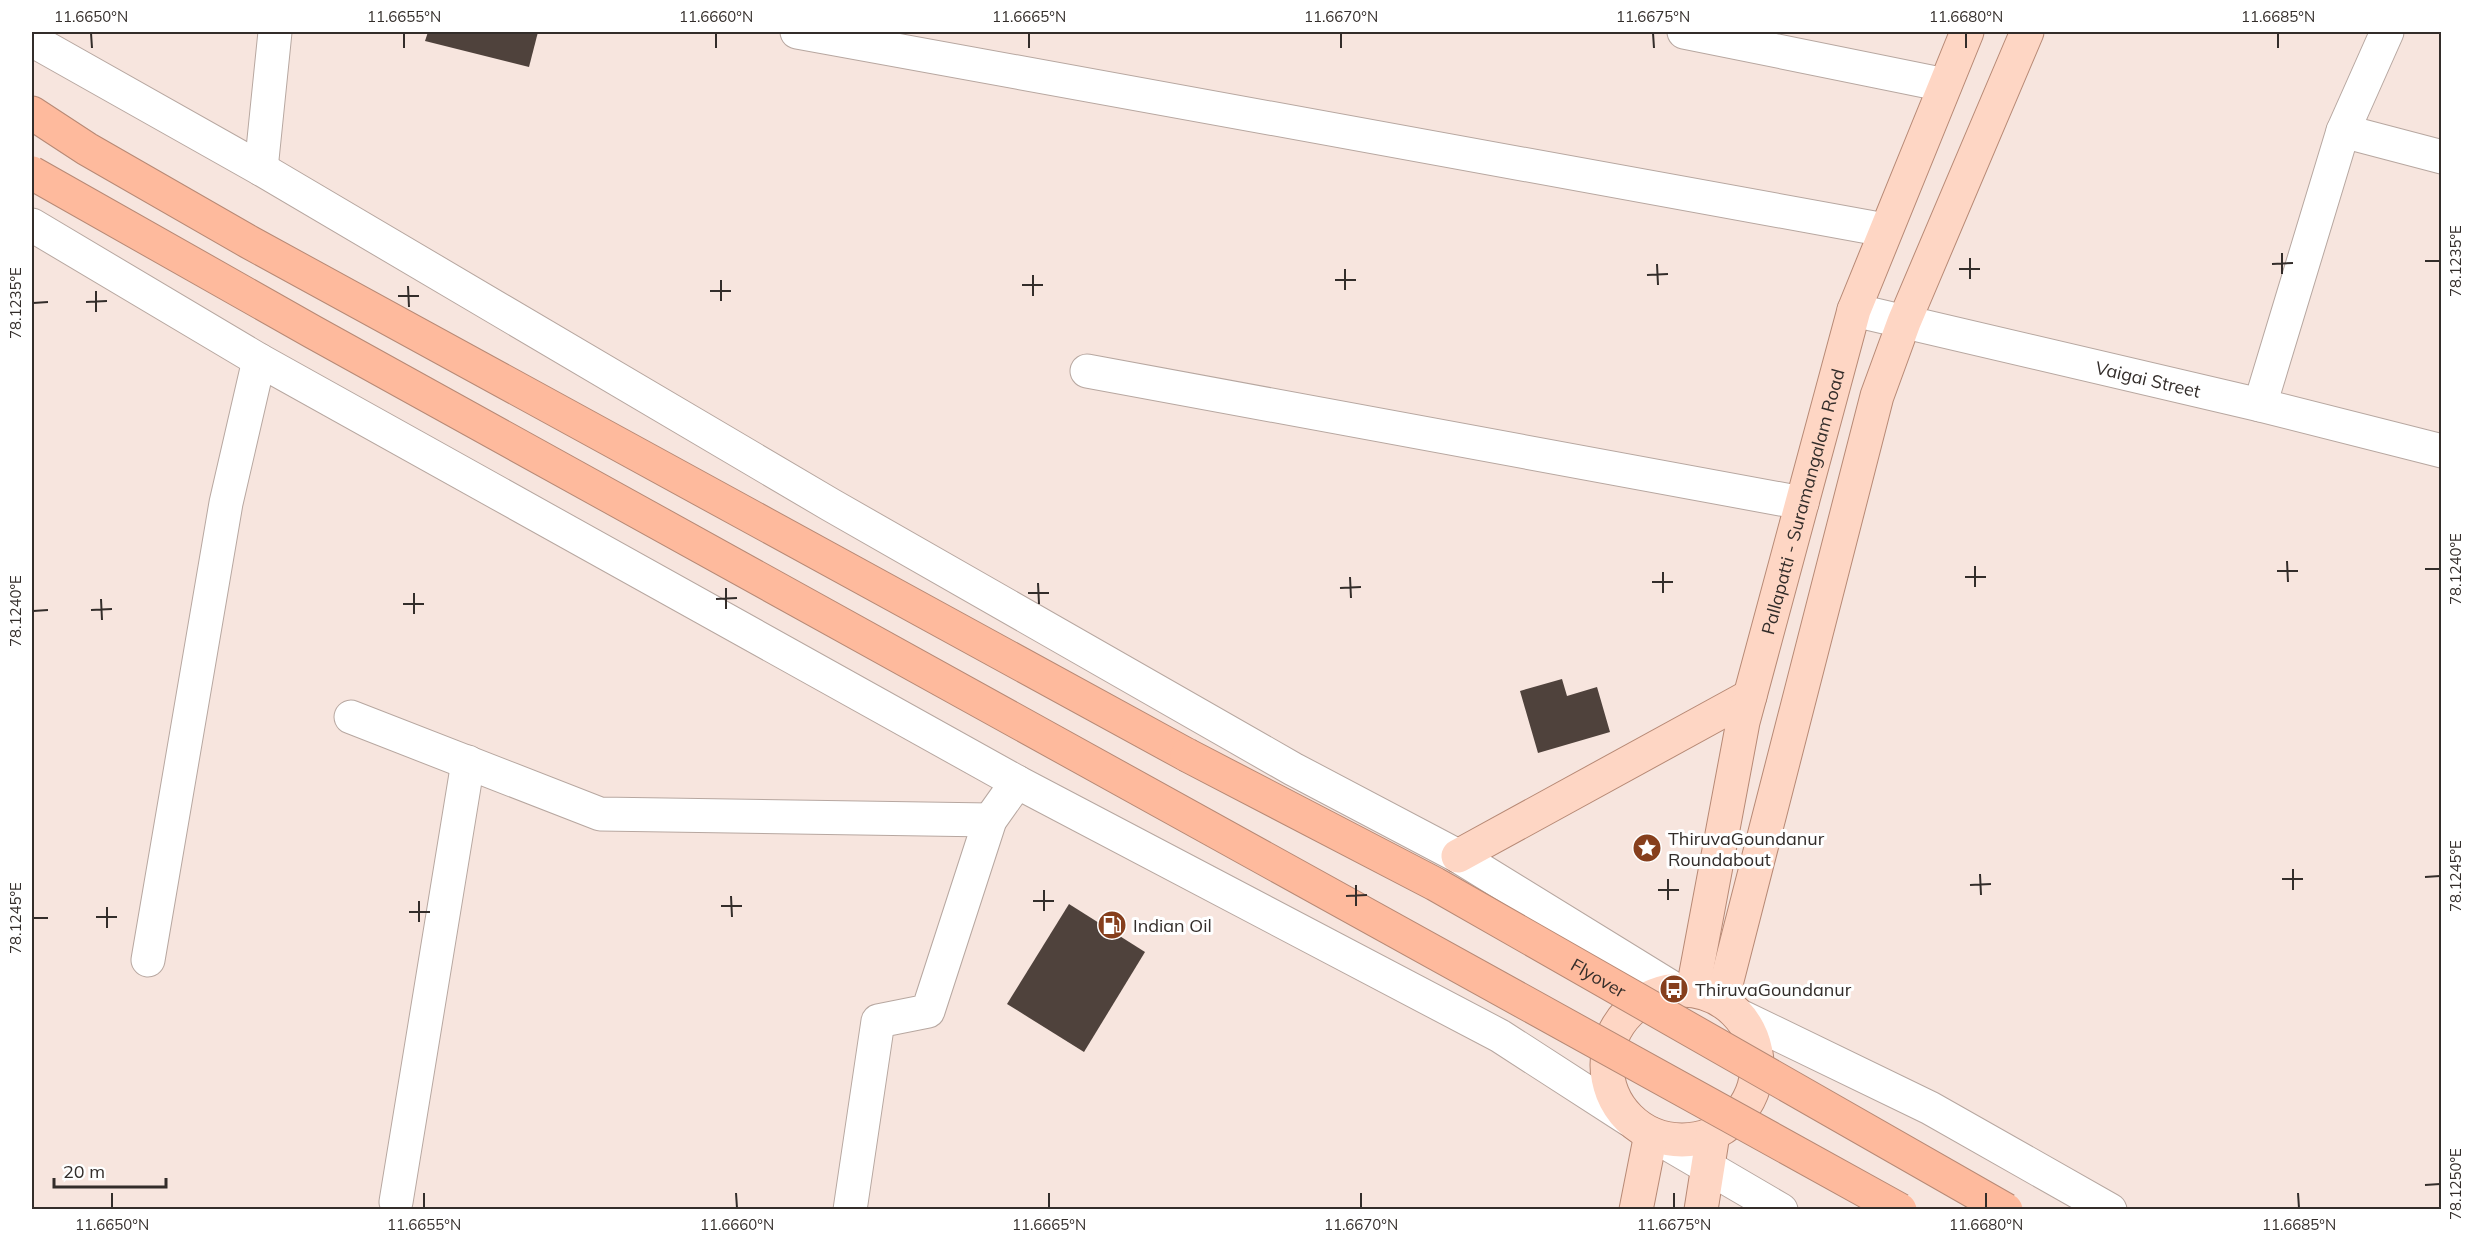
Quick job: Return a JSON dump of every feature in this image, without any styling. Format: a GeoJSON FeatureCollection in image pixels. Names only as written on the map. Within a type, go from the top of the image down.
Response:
{"type":"FeatureCollection","features":[{"type":"Feature","properties":{"kind":"highway","name":"Flyover"},"geometry":{"type":"LineString","coordinates":[[32,114],[87,149],[249,242],[1187,755],[1434,884],[2006,1209]]}},
{"type":"Feature","properties":{"kind":"highway"},"geometry":{"type":"LineString","coordinates":[[32,173],[344,349],[1900,1209]]}},
{"type":"Feature","properties":{"kind":"main road","name":"Pallapatti - Suramangalam Road"},"geometry":{"type":"LineString","coordinates":[[1708,999],[1741,733],[1750,696],[1854,310],[1966,32]]}},
{"type":"Feature","properties":{"kind":"main road"},"geometry":{"type":"LineString","coordinates":[[1708,999],[1877,396],[1904,322],[2027,32]]}},
{"type":"Feature","properties":{"kind":"main road"},"geometry":{"type":"LineString","coordinates":[[1458,856],[1750,696]]}},
{"type":"Feature","properties":{"kind":"main road"},"geometry":{"type":"LineString","coordinates":[[1653,995],[1708,999],[1752,1036],[1757,1059],[1756,1082],[1747,1103],[1732,1122],[1713,1134],[1693,1140],[1671,1140],[1641,1127],[1617,1103],[1609,1083],[1607,1062],[1611,1041],[1621,1021],[1635,1006],[1653,995]]}},
{"type":"Feature","properties":{"kind":"main road"},"geometry":{"type":"LineString","coordinates":[[1636,1209],[1641,1127]]}},
{"type":"Feature","properties":{"kind":"main road"},"geometry":{"type":"LineString","coordinates":[[1701,1209],[1713,1134]]}},
{"type":"Feature","properties":{"kind":"street"},"geometry":{"type":"LineString","coordinates":[[261,169],[275,32]]}},
{"type":"Feature","properties":{"kind":"street"},"geometry":{"type":"LineString","coordinates":[[797,32],[1885,230]]}},
{"type":"Feature","properties":{"kind":"street"},"geometry":{"type":"LineString","coordinates":[[1684,32],[1945,85]]}},
{"type":"Feature","properties":{"kind":"street"},"geometry":{"type":"LineString","coordinates":[[2260,405],[2343,131],[2387,32]]}},
{"type":"Feature","properties":{"kind":"street"},"geometry":{"type":"LineString","coordinates":[[32,40],[261,169],[872,528],[1293,769],[1458,856],[1708,999],[1930,1108],[2110,1209]]}},
{"type":"Feature","properties":{"kind":"street"},"geometry":{"type":"LineString","coordinates":[[2343,131],[2442,157]]}},
{"type":"Feature","properties":{"kind":"street"},"geometry":{"type":"LineString","coordinates":[[32,225],[259,360],[1017,782],[1500,1036],[1641,1127],[1781,1209]]}},
{"type":"Feature","properties":{"kind":"street","name":"Vaigai Street"},"geometry":{"type":"LineString","coordinates":[[1854,310],[2260,405],[2442,451]]}},
{"type":"Feature","properties":{"kind":"street"},"geometry":{"type":"LineString","coordinates":[[148,960],[226,503],[259,360]]}},
{"type":"Feature","properties":{"kind":"street"},"geometry":{"type":"LineString","coordinates":[[1087,370],[1802,503]]}},
{"type":"Feature","properties":{"kind":"street"},"geometry":{"type":"LineString","coordinates":[[351,717],[600,814],[990,820]]}},
{"type":"Feature","properties":{"kind":"street"},"geometry":{"type":"LineString","coordinates":[[396,1202],[468,762]]}},
{"type":"Feature","properties":{"kind":"street"},"geometry":{"type":"LineString","coordinates":[[850,1209],[878,1021],[928,1011],[990,820],[1017,782]]}},
{"type":"Feature","properties":{"kind":"building"},"geometry":{"type":"Polygon","coordinates":[[[428,32],[538,32],[529,67],[425,41],[428,32]]]}},
{"type":"Feature","properties":{"kind":"building"},"geometry":{"type":"Polygon","coordinates":[[[1562,679],[1567,696],[1597,687],[1610,732],[1538,753],[1520,691],[1562,679]]]}},
{"type":"Feature","properties":{"kind":"building"},"geometry":{"type":"Polygon","coordinates":[[[1069,904],[1145,952],[1084,1052],[1007,1004],[1069,904]]]}},
{"type":"Feature","properties":{"kind":"place","name":"ThiruvaGoundanur Roundabout"},"geometry":{"type":"Point","coordinates":[1647,848]}},
{"type":"Feature","properties":{"kind":"place","name":"Indian Oil"},"geometry":{"type":"Point","coordinates":[1112,925]}},
{"type":"Feature","properties":{"kind":"place","name":"ThiruvaGoundanur"},"geometry":{"type":"Point","coordinates":[1674,989]}}]}
